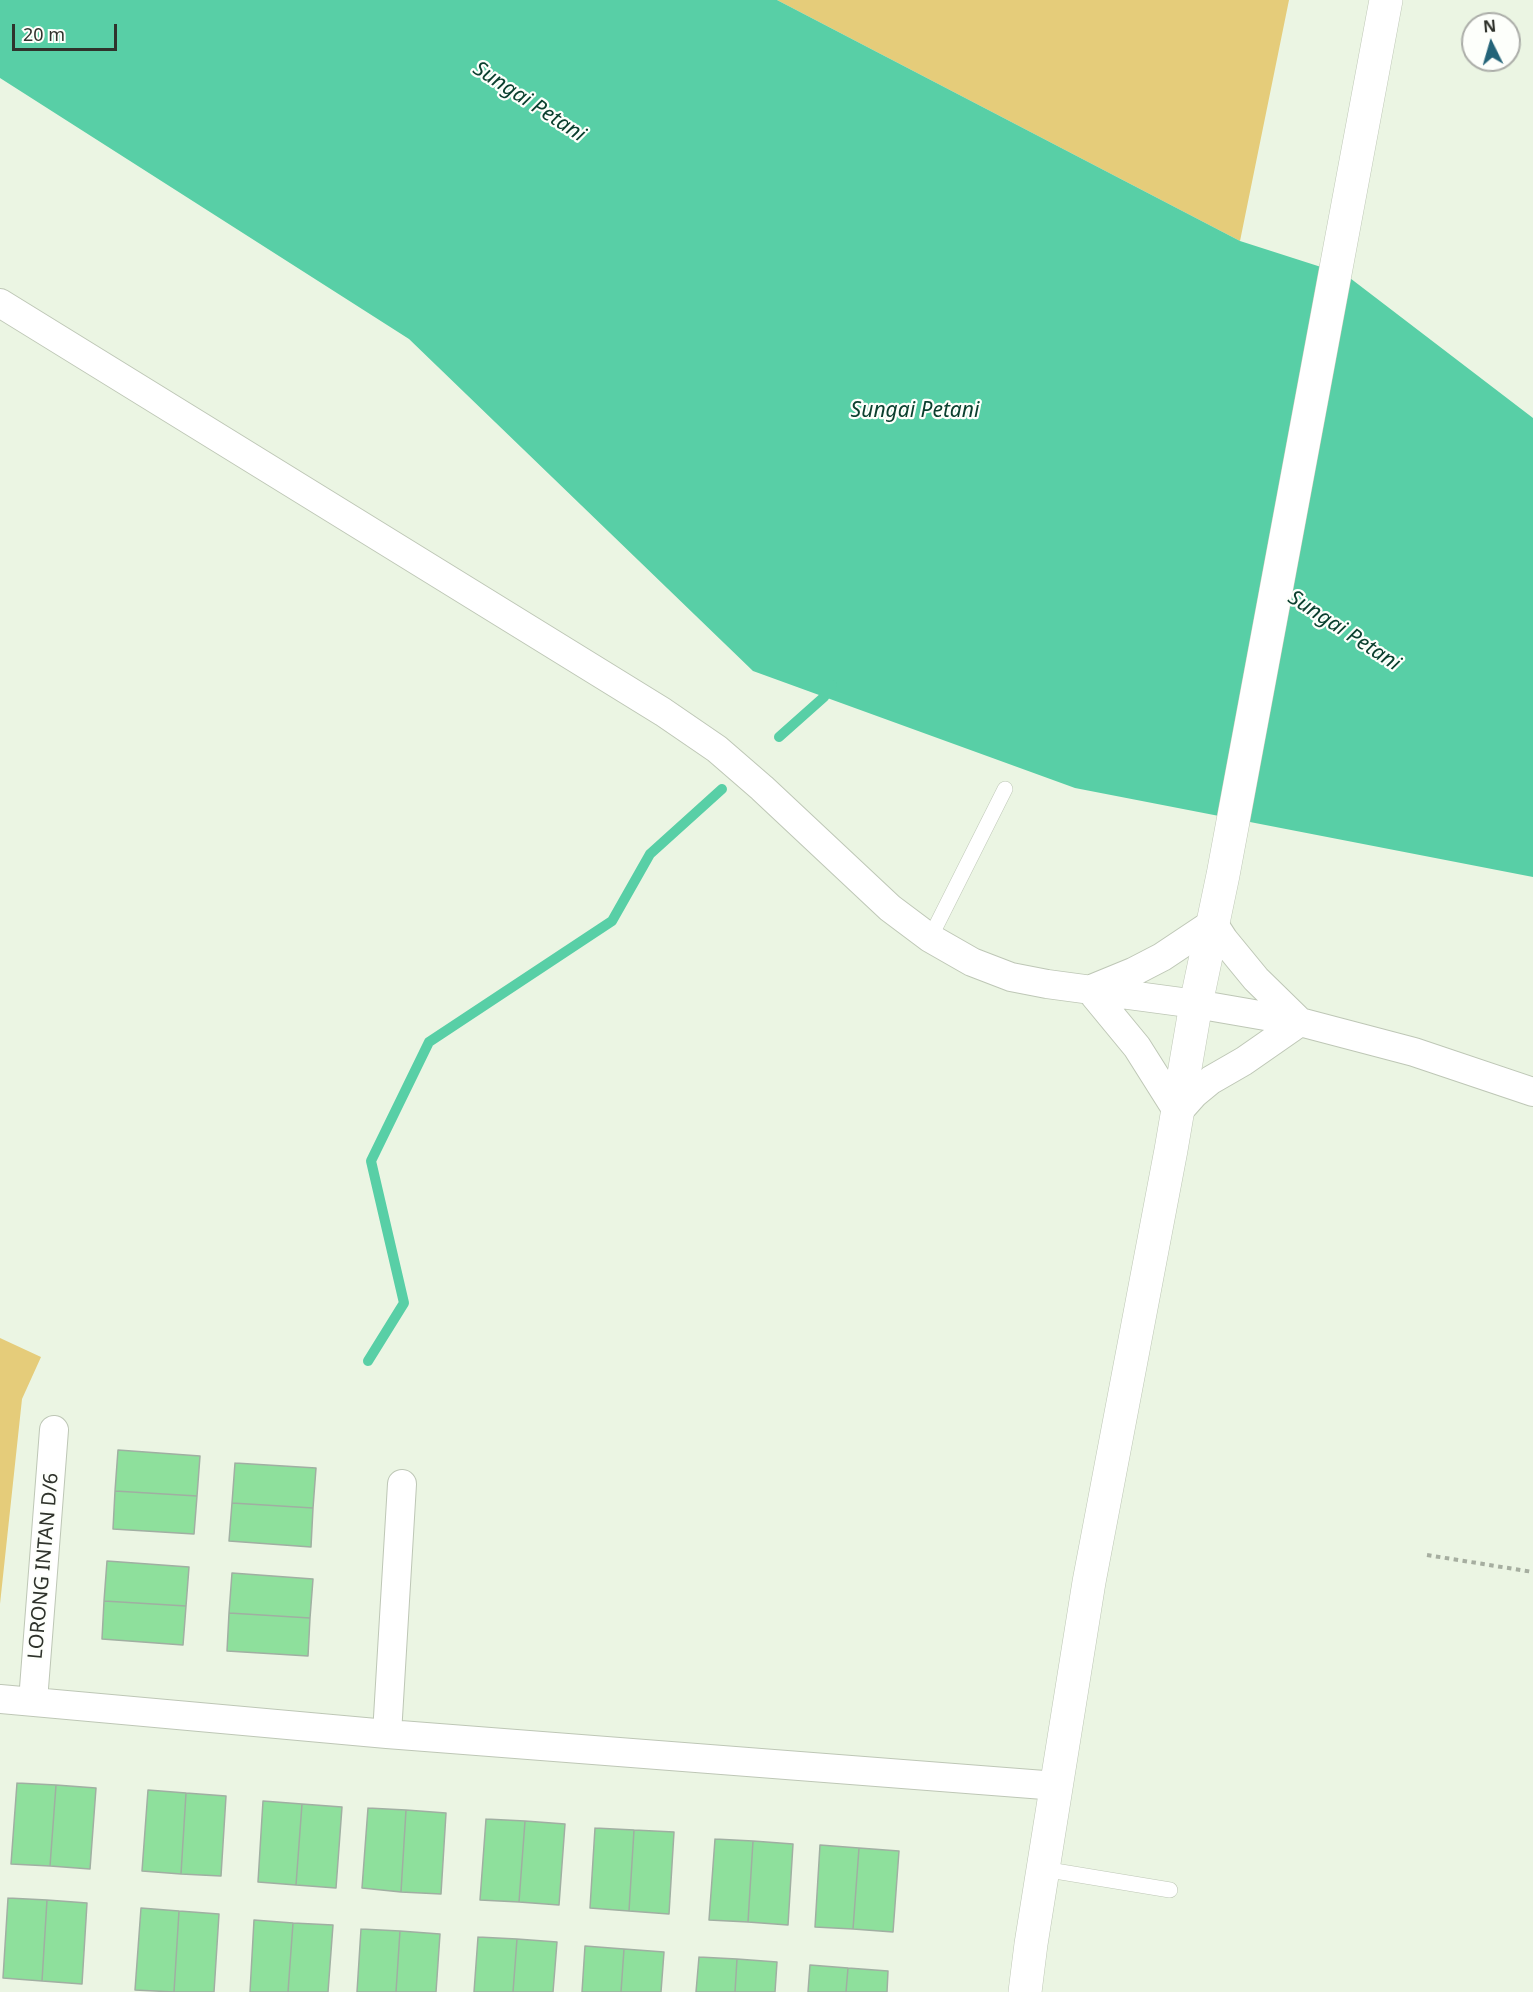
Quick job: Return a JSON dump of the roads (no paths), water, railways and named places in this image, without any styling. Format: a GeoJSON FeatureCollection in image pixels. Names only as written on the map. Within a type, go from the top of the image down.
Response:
{"type":"FeatureCollection","features":[{"type":"Feature","properties":{"kind":"street"},"geometry":{"type":"LineString","coordinates":[[1025,1992],[1091,1570],[1386,0]]}},
{"type":"Feature","properties":{"kind":"street"},"geometry":{"type":"LineString","coordinates":[[0,303],[653,706],[708,743],[762,788],[890,908],[930,938],[972,962],[1011,977],[1047,984],[1196,1004],[1300,1022],[1414,1052],[1533,1092]]}},
{"type":"Feature","properties":{"kind":"street"},"geometry":{"type":"LineString","coordinates":[[1090,990],[1162,957],[1213,924]]}},
{"type":"Feature","properties":{"kind":"street"},"geometry":{"type":"LineString","coordinates":[[1213,924],[1256,979],[1300,1022]]}},
{"type":"Feature","properties":{"kind":"street"},"geometry":{"type":"LineString","coordinates":[[1090,990],[1137,1047],[1178,1112]]}},
{"type":"Feature","properties":{"kind":"street"},"geometry":{"type":"LineString","coordinates":[[1178,1112],[1211,1080],[1244,1061],[1300,1022]]}},
{"type":"Feature","properties":{"kind":"street","name":"LORONG INTAN D/6"},"geometry":{"type":"LineString","coordinates":[[33,1701],[54,1430]]}},
{"type":"Feature","properties":{"kind":"street"},"geometry":{"type":"LineString","coordinates":[[387,1734],[402,1484]]}},
{"type":"Feature","properties":{"kind":"street"},"geometry":{"type":"LineString","coordinates":[[0,1699],[387,1734],[1057,1786]]}},
{"type":"Feature","properties":{"kind":"lane"},"geometry":{"type":"LineString","coordinates":[[930,938],[1005,789]]}},
{"type":"Feature","properties":{"kind":"lane"},"geometry":{"type":"LineString","coordinates":[[1043,1869],[1170,1890]]}},
{"type":"Feature","properties":{"kind":"water","name":"Sungai Petani"},"geometry":{"type":"Polygon","coordinates":[[[0,0],[777,0],[1240,241],[1346,275],[1533,418],[1533,877],[1075,788],[753,671],[409,339],[0,78],[0,0]]]}},
{"type":"Feature","properties":{"kind":"waterway"},"geometry":{"type":"LineString","coordinates":[[779,737],[824,697],[832,685]]}},
{"type":"Feature","properties":{"kind":"waterway"},"geometry":{"type":"LineString","coordinates":[[368,1361],[404,1303],[371,1161],[429,1042],[612,921],[650,854],[722,789]]}}]}
